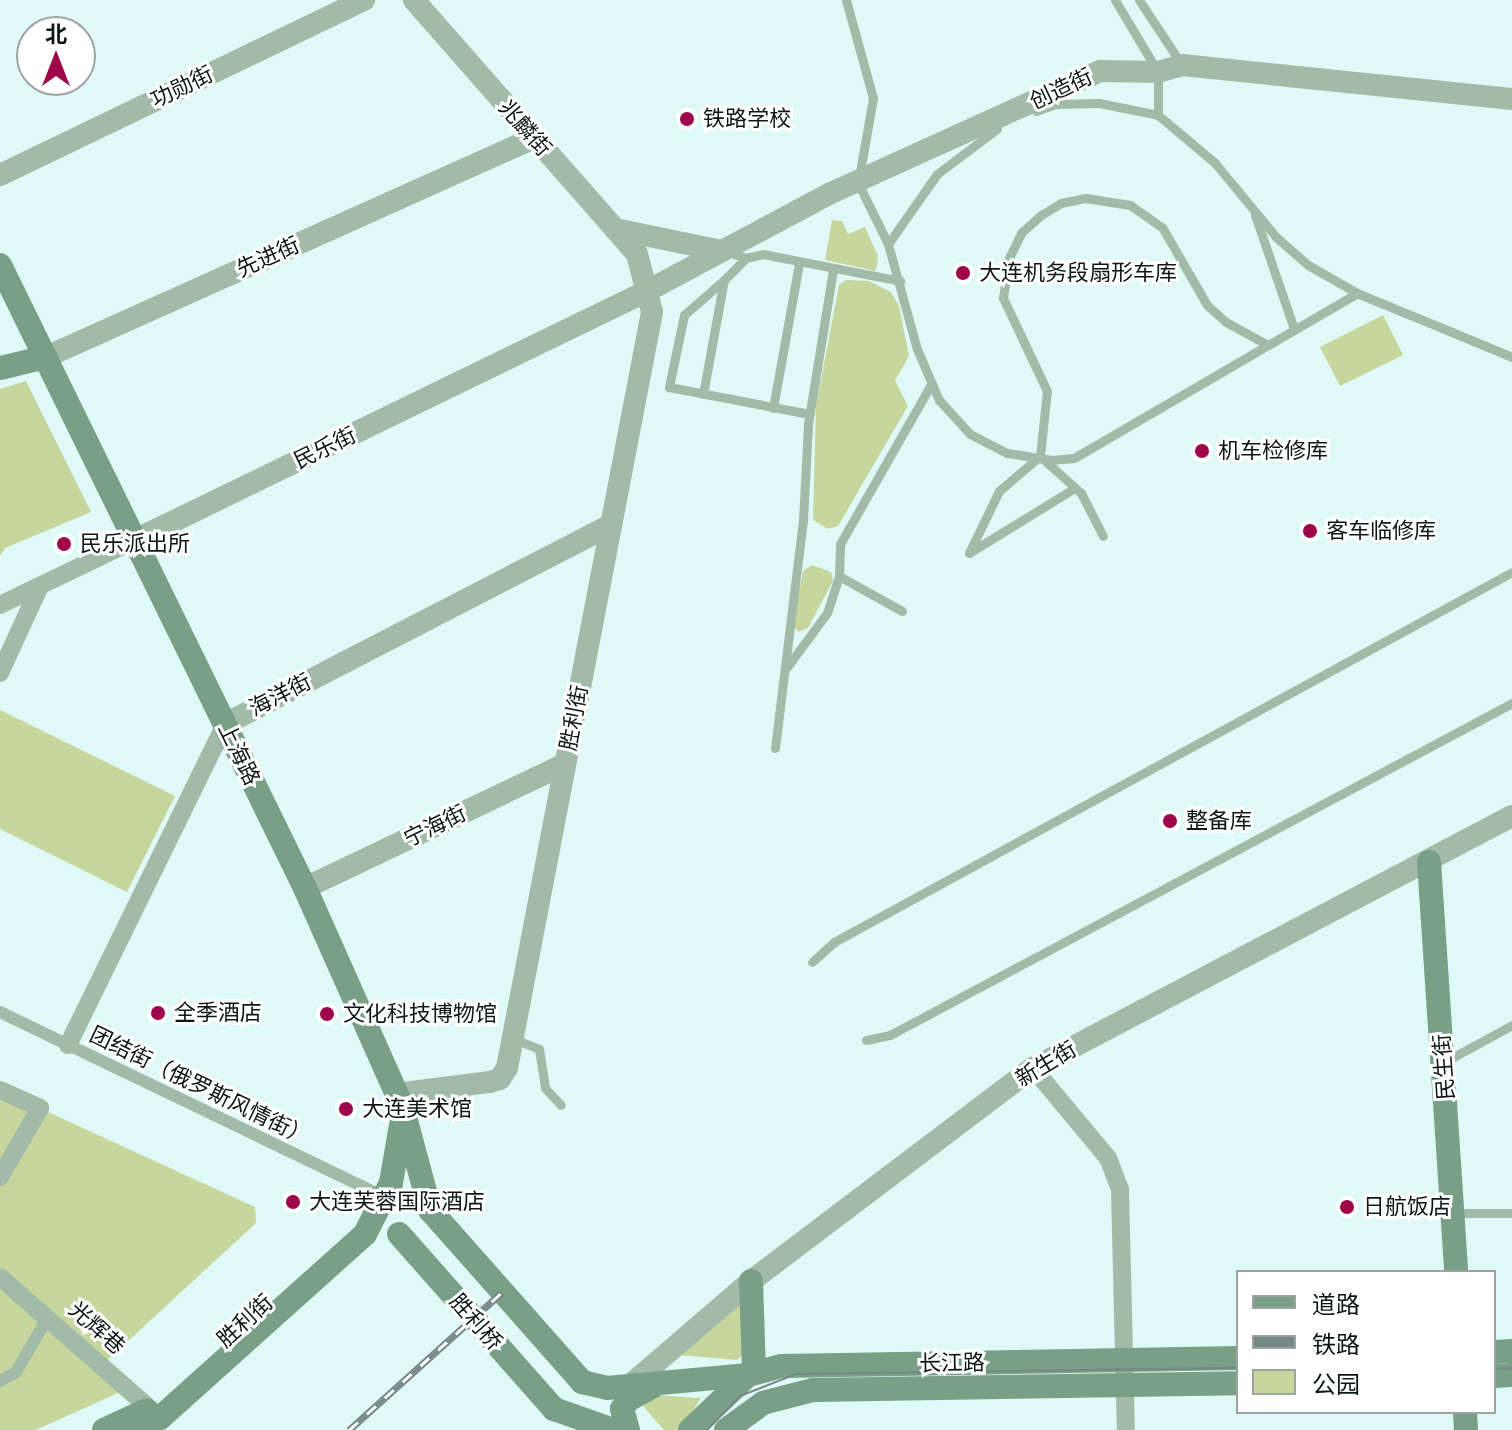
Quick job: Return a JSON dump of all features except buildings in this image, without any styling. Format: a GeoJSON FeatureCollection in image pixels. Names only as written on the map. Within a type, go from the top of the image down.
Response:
{"type":"FeatureCollection","features":[{"type":"Feature","properties":{"kind":"main road","name":"上海路"},"geometry":{"type":"LineString","coordinates":[[0,265],[305,888],[399,1100],[430,1210]]}},
{"type":"Feature","properties":{"kind":"main road","name":"先进街"},"geometry":{"type":"LineString","coordinates":[[0,368],[46,357]]}},
{"type":"Feature","properties":{"kind":"main road","name":"民生街"},"geometry":{"type":"LineString","coordinates":[[1429,862],[1456,1270]]}},
{"type":"Feature","properties":{"kind":"main road"},"geometry":{"type":"LineString","coordinates":[[399,1100],[400,1152],[382,1200],[413,1204],[430,1210]]}},
{"type":"Feature","properties":{"kind":"main road","name":"胜利街"},"geometry":{"type":"LineString","coordinates":[[134,1430],[365,1234],[382,1200]]}},
{"type":"Feature","properties":{"kind":"main road","name":"胜利街"},"geometry":{"type":"LineString","coordinates":[[104,1430],[155,1413],[382,1200]]}},
{"type":"Feature","properties":{"kind":"main road","name":"胜利桥"},"geometry":{"type":"LineString","coordinates":[[430,1210],[582,1382],[629,1386]]}},
{"type":"Feature","properties":{"kind":"main road","name":"胜利桥"},"geometry":{"type":"LineString","coordinates":[[365,1234],[385,1226],[399,1234],[572,1430]]}},
{"type":"Feature","properties":{"kind":"main road"},"geometry":{"type":"LineString","coordinates":[[629,1386],[751,1374],[751,1281]]}},
{"type":"Feature","properties":{"kind":"main road","name":"长江路"},"geometry":{"type":"LineString","coordinates":[[726,1430],[763,1403],[813,1390],[1124,1374],[1236,1358]]}},
{"type":"Feature","properties":{"kind":"main road","name":"长江路"},"geometry":{"type":"LineString","coordinates":[[690,1430],[716,1399],[751,1374],[798,1365],[1124,1374],[1236,1383]]}},
{"type":"Feature","properties":{"kind":"main road"},"geometry":{"type":"LineString","coordinates":[[628,1430],[622,1409],[628,1400],[675,1381]]}},
{"type":"Feature","properties":{"kind":"main road"},"geometry":{"type":"LineString","coordinates":[[554,1409],[613,1430]]}},
{"type":"Feature","properties":{"kind":"street","name":"功勋街"},"geometry":{"type":"LineString","coordinates":[[0,175],[364,0]]}},
{"type":"Feature","properties":{"kind":"street","name":"兆麟街"},"geometry":{"type":"LineString","coordinates":[[414,0],[637,254]]}},
{"type":"Feature","properties":{"kind":"street","name":"创造街"},"geometry":{"type":"LineString","coordinates":[[649,290],[858,183],[1100,71],[1158,72],[1182,65],[1512,99]]}},
{"type":"Feature","properties":{"kind":"street","name":"先进街"},"geometry":{"type":"LineString","coordinates":[[46,357],[534,138]]}},
{"type":"Feature","properties":{"kind":"street"},"geometry":{"type":"LineString","coordinates":[[615,229],[722,251]]}},
{"type":"Feature","properties":{"kind":"street","name":"胜利街"},"geometry":{"type":"LineString","coordinates":[[399,1100],[500,1079],[512,1038],[652,312],[649,290],[637,254]]}},
{"type":"Feature","properties":{"kind":"street","name":"民乐街"},"geometry":{"type":"LineString","coordinates":[[0,605],[649,290]]}},
{"type":"Feature","properties":{"kind":"street","name":"海洋街"},"geometry":{"type":"LineString","coordinates":[[68,1045],[225,724],[611,525]]}},
{"type":"Feature","properties":{"kind":"street"},"geometry":{"type":"LineString","coordinates":[[0,673],[40,586]]}},
{"type":"Feature","properties":{"kind":"street","name":"宁海街"},"geometry":{"type":"LineString","coordinates":[[305,888],[565,764]]}},
{"type":"Feature","properties":{"kind":"street","name":"新生街"},"geometry":{"type":"LineString","coordinates":[[629,1386],[751,1281],[1033,1068],[1512,816]]}},
{"type":"Feature","properties":{"kind":"street","name":"团结街（俄罗斯风情街）"},"geometry":{"type":"LineString","coordinates":[[0,1012],[382,1200]]}},
{"type":"Feature","properties":{"kind":"street"},"geometry":{"type":"LineString","coordinates":[[1033,1068],[1108,1158],[1120,1190],[1126,1430]]}},
{"type":"Feature","properties":{"kind":"street"},"geometry":{"type":"LineString","coordinates":[[0,1090],[40,1108],[0,1177]]}},
{"type":"Feature","properties":{"kind":"street","name":"光辉巷"},"geometry":{"type":"LineString","coordinates":[[0,1277],[155,1413]]}},
{"type":"Feature","properties":{"kind":"street"},"geometry":{"type":"LineString","coordinates":[[0,1381],[16,1372],[48,1317]]}},
{"type":"Feature","properties":{"kind":"lane"},"geometry":{"type":"LineString","coordinates":[[846,0],[873,98],[858,183],[888,244],[917,349],[939,400],[970,434],[1007,453],[1074,458],[1357,293]]}},
{"type":"Feature","properties":{"kind":"lane"},"geometry":{"type":"LineString","coordinates":[[1115,0],[1158,72],[1158,115]]}},
{"type":"Feature","properties":{"kind":"lane"},"geometry":{"type":"LineString","coordinates":[[1139,0],[1182,65]]}},
{"type":"Feature","properties":{"kind":"lane"},"geometry":{"type":"LineString","coordinates":[[888,244],[937,174],[973,142],[1010,121],[1055,104],[1099,103],[1158,115],[1215,163],[1253,210],[1308,265],[1357,293],[1512,357]]}},
{"type":"Feature","properties":{"kind":"lane"},"geometry":{"type":"LineString","coordinates":[[1073,489],[969,553],[999,491],[1040,456],[1047,391],[1009,318],[1004,279],[1021,233],[1061,203],[1107,199],[1146,214],[1162,227],[1207,305],[1266,344]]}},
{"type":"Feature","properties":{"kind":"lane"},"geometry":{"type":"LineString","coordinates":[[1253,210],[1294,329]]}},
{"type":"Feature","properties":{"kind":"lane"},"geometry":{"type":"LineString","coordinates":[[722,251],[746,258],[763,254],[900,281]]}},
{"type":"Feature","properties":{"kind":"lane"},"geometry":{"type":"LineString","coordinates":[[746,258],[684,315],[669,387],[809,414]]}},
{"type":"Feature","properties":{"kind":"lane"},"geometry":{"type":"LineString","coordinates":[[773,408],[799,263]]}},
{"type":"Feature","properties":{"kind":"lane"},"geometry":{"type":"LineString","coordinates":[[775,748],[803,520],[809,414],[833,270]]}},
{"type":"Feature","properties":{"kind":"lane"},"geometry":{"type":"LineString","coordinates":[[703,394],[724,280]]}},
{"type":"Feature","properties":{"kind":"lane"},"geometry":{"type":"LineString","coordinates":[[785,669],[827,613],[839,576],[840,544],[932,383]]}},
{"type":"Feature","properties":{"kind":"lane"},"geometry":{"type":"LineString","coordinates":[[1040,456],[1081,493],[1103,536]]}},
{"type":"Feature","properties":{"kind":"lane"},"geometry":{"type":"LineString","coordinates":[[812,962],[834,942],[1512,572]]}},
{"type":"Feature","properties":{"kind":"lane"},"geometry":{"type":"LineString","coordinates":[[839,576],[902,611]]}},
{"type":"Feature","properties":{"kind":"lane"},"geometry":{"type":"LineString","coordinates":[[866,1040],[890,1035],[1512,703]]}},
{"type":"Feature","properties":{"kind":"lane"},"geometry":{"type":"LineString","coordinates":[[1443,1062],[1512,1025]]}},
{"type":"Feature","properties":{"kind":"lane"},"geometry":{"type":"LineString","coordinates":[[512,1038],[539,1049],[545,1088],[561,1105]]}},
{"type":"Feature","properties":{"kind":"lane"},"geometry":{"type":"LineString","coordinates":[[1453,1213],[1512,1213]]}},
{"type":"Feature","properties":{"kind":"green space"},"geometry":{"type":"Polygon","coordinates":[[[832,220],[842,221],[848,234],[865,227],[878,256],[876,271],[825,260],[832,220]]]}},
{"type":"Feature","properties":{"kind":"green space"},"geometry":{"type":"Polygon","coordinates":[[[846,280],[869,281],[891,292],[899,306],[909,356],[895,381],[908,406],[838,526],[828,529],[813,520],[816,406],[839,285],[846,280]]]}},
{"type":"Feature","properties":{"kind":"green space"},"geometry":{"type":"Polygon","coordinates":[[[1383,315],[1403,355],[1340,386],[1320,347],[1383,315]]]}},
{"type":"Feature","properties":{"kind":"green space"},"geometry":{"type":"Polygon","coordinates":[[[26,381],[91,512],[5,548],[0,556],[0,389],[26,381]]]}},
{"type":"Feature","properties":{"kind":"green space"},"geometry":{"type":"Polygon","coordinates":[[[812,565],[831,572],[833,581],[808,628],[799,632],[793,626],[803,571],[812,565]]]}},
{"type":"Feature","properties":{"kind":"green space"},"geometry":{"type":"Polygon","coordinates":[[[0,710],[175,796],[127,892],[0,829],[0,710]]]}},
{"type":"Feature","properties":{"kind":"green space"},"geometry":{"type":"Polygon","coordinates":[[[0,1090],[255,1207],[256,1223],[102,1365],[120,1392],[36,1430],[0,1430],[0,1090]]]}},
{"type":"Feature","properties":{"kind":"green space"},"geometry":{"type":"Polygon","coordinates":[[[743,1302],[747,1351],[737,1360],[677,1355],[743,1302]]]}},
{"type":"Feature","properties":{"kind":"green space"},"geometry":{"type":"Polygon","coordinates":[[[651,1395],[701,1398],[681,1430],[664,1430],[643,1406],[651,1395]]]}},
{"type":"Feature","properties":{"kind":"tram line"},"geometry":{"type":"LineString","coordinates":[[707,1430],[740,1396],[796,1374],[1236,1368]]}},
{"type":"Feature","properties":{"kind":"tram line"},"geometry":{"type":"LineString","coordinates":[[1496,1369],[1512,1368]]}},
{"type":"Feature","properties":{"kind":"railway"},"geometry":{"type":"LineString","coordinates":[[349,1430],[501,1293]]}},
{"type":"Feature","properties":{"kind":"place","name":"铁路学校"},"geometry":{"type":"Point","coordinates":[687,119]}},
{"type":"Feature","properties":{"kind":"place","name":"大连机务段扇形车库"},"geometry":{"type":"Point","coordinates":[963,273]}},
{"type":"Feature","properties":{"kind":"place","name":"机车检修库"},"geometry":{"type":"Point","coordinates":[1202,451]}},
{"type":"Feature","properties":{"kind":"place","name":"客车临修库"},"geometry":{"type":"Point","coordinates":[1310,531]}},
{"type":"Feature","properties":{"kind":"place","name":"民乐派出所"},"geometry":{"type":"Point","coordinates":[64,544]}},
{"type":"Feature","properties":{"kind":"place","name":"整备库"},"geometry":{"type":"Point","coordinates":[1170,821]}},
{"type":"Feature","properties":{"kind":"place","name":"全季酒店"},"geometry":{"type":"Point","coordinates":[158,1013]}},
{"type":"Feature","properties":{"kind":"place","name":"文化科技博物馆"},"geometry":{"type":"Point","coordinates":[327,1014]}},
{"type":"Feature","properties":{"kind":"place","name":"大连美术馆"},"geometry":{"type":"Point","coordinates":[346,1109]}},
{"type":"Feature","properties":{"kind":"place","name":"大连芙蓉国际酒店"},"geometry":{"type":"Point","coordinates":[293,1202]}},
{"type":"Feature","properties":{"kind":"place","name":"日航饭店"},"geometry":{"type":"Point","coordinates":[1347,1207]}}]}
